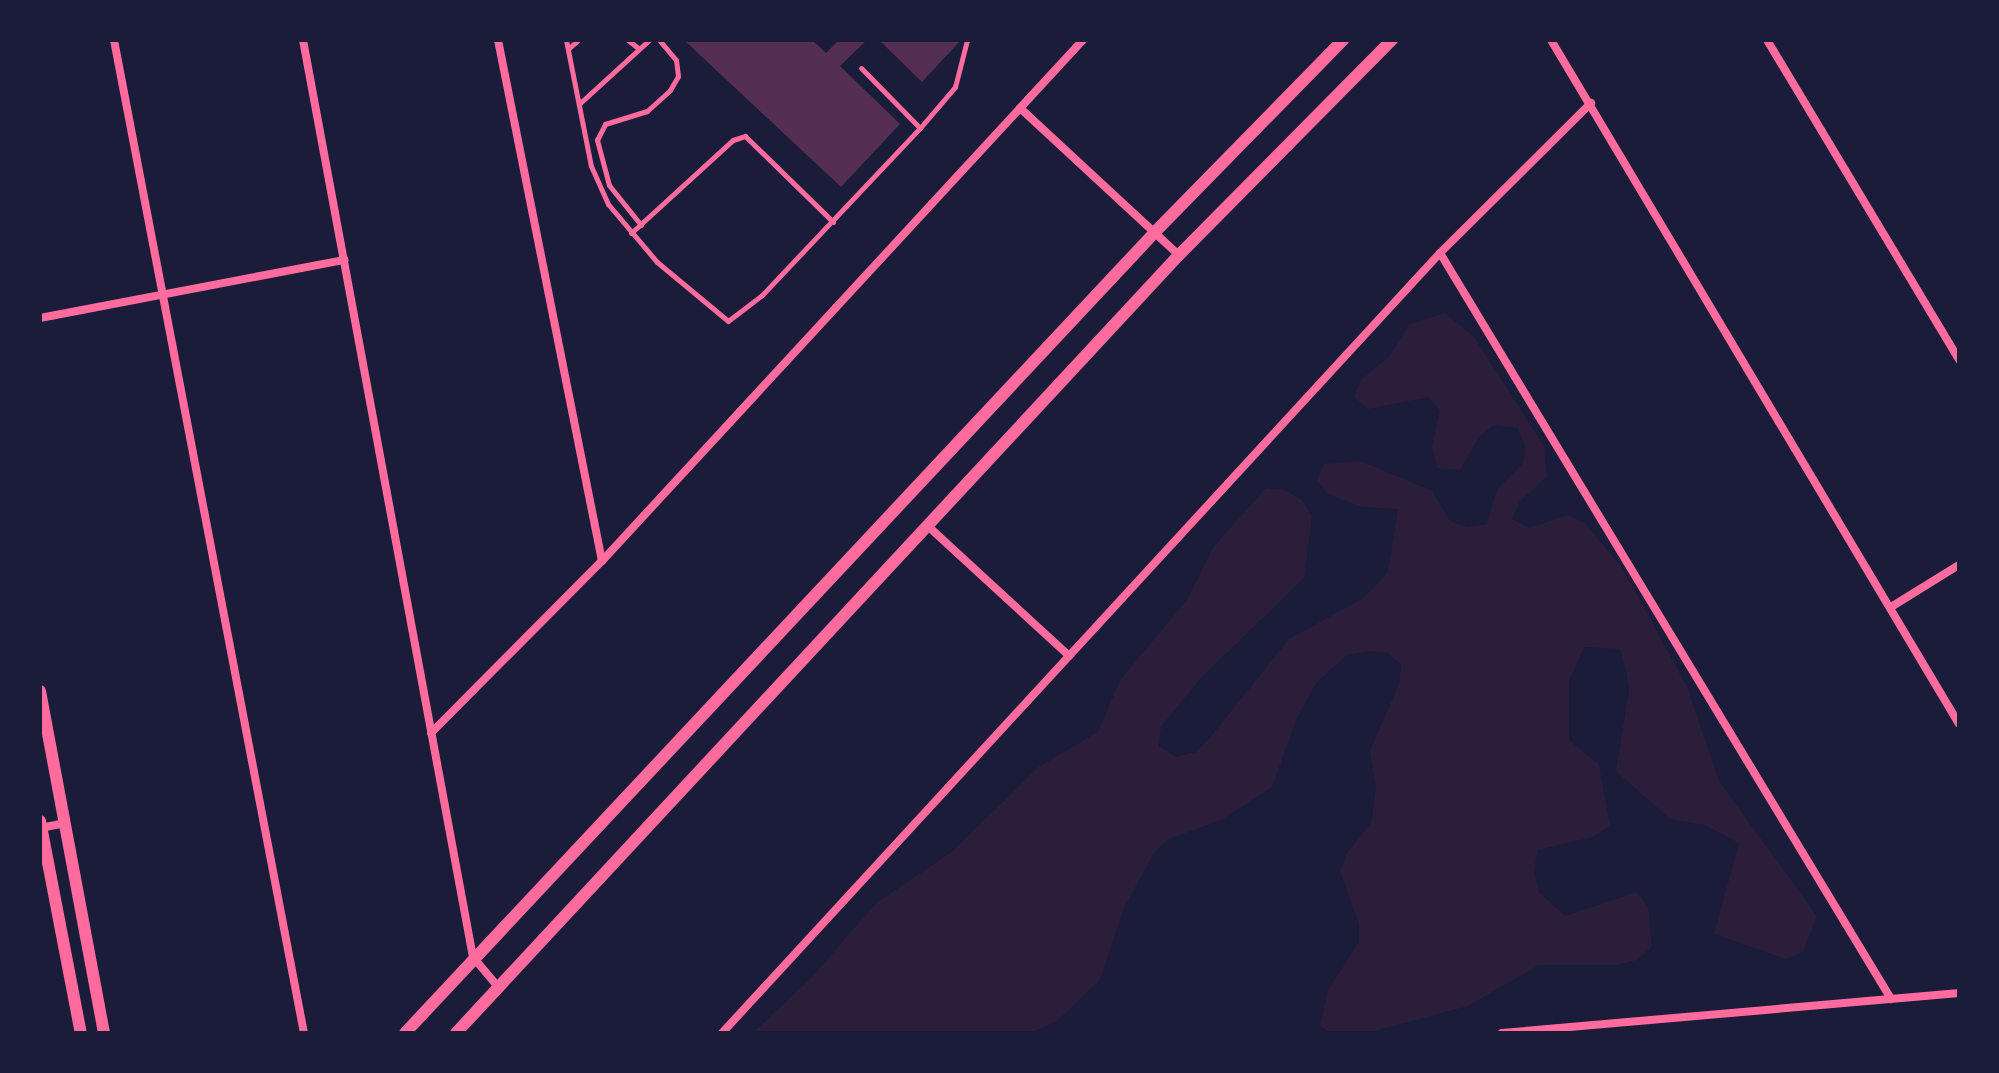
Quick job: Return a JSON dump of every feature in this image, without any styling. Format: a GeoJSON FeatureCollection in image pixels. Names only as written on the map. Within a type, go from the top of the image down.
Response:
{"type":"FeatureCollection","features":[{"type":"Feature","properties":{"kind":"street"},"geometry":{"type":"LineString","coordinates":[[114,40],[304,1033]]}},
{"type":"Feature","properties":{"kind":"street"},"geometry":{"type":"LineString","coordinates":[[303,40],[473,957],[498,987]]}},
{"type":"Feature","properties":{"kind":"street"},"geometry":{"type":"LineString","coordinates":[[498,40],[602,561]]}},
{"type":"Feature","properties":{"kind":"street"},"geometry":{"type":"LineString","coordinates":[[431,733],[602,561],[1083,40]]}},
{"type":"Feature","properties":{"kind":"street"},"geometry":{"type":"LineString","coordinates":[[405,1033],[1155,232],[1343,40]]}},
{"type":"Feature","properties":{"kind":"street"},"geometry":{"type":"LineString","coordinates":[[456,1033],[930,528],[1179,255],[1392,40]]}},
{"type":"Feature","properties":{"kind":"street"},"geometry":{"type":"LineString","coordinates":[[1551,40],[1959,724]]}},
{"type":"Feature","properties":{"kind":"street"},"geometry":{"type":"LineString","coordinates":[[1767,40],[1959,360]]}},
{"type":"Feature","properties":{"kind":"street"},"geometry":{"type":"LineString","coordinates":[[722,1033],[1440,253],[1591,103]]}},
{"type":"Feature","properties":{"kind":"street"},"geometry":{"type":"LineString","coordinates":[[1020,108],[1179,255]]}},
{"type":"Feature","properties":{"kind":"street"},"geometry":{"type":"LineString","coordinates":[[1440,253],[1891,999]]}},
{"type":"Feature","properties":{"kind":"street"},"geometry":{"type":"LineString","coordinates":[[40,318],[345,260]]}},
{"type":"Feature","properties":{"kind":"street"},"geometry":{"type":"LineString","coordinates":[[930,528],[1069,656]]}},
{"type":"Feature","properties":{"kind":"street"},"geometry":{"type":"LineString","coordinates":[[1891,607],[1959,565]]}},
{"type":"Feature","properties":{"kind":"street"},"geometry":{"type":"LineString","coordinates":[[40,691],[104,1033]]}},
{"type":"Feature","properties":{"kind":"street"},"geometry":{"type":"LineString","coordinates":[[65,823],[40,825],[81,1033]]}},
{"type":"Feature","properties":{"kind":"street"},"geometry":{"type":"LineString","coordinates":[[1502,1033],[1959,993]]}},
{"type":"Feature","properties":{"kind":"lane"},"geometry":{"type":"LineString","coordinates":[[566,40],[597,183],[631,233],[721,319],[734,320],[833,222],[955,87],[967,40]]}},
{"type":"Feature","properties":{"kind":"lane"},"geometry":{"type":"LineString","coordinates":[[568,49],[578,40]]}},
{"type":"Feature","properties":{"kind":"lane"},"geometry":{"type":"LineString","coordinates":[[628,40],[639,49]]}},
{"type":"Feature","properties":{"kind":"lane"},"geometry":{"type":"LineString","coordinates":[[578,105],[649,40]]}},
{"type":"Feature","properties":{"kind":"lane"},"geometry":{"type":"LineString","coordinates":[[641,225],[609,185],[597,140],[605,124],[647,111],[670,90],[678,76],[676,60],[659,40]]}},
{"type":"Feature","properties":{"kind":"lane"},"geometry":{"type":"LineString","coordinates":[[861,68],[920,128]]}},
{"type":"Feature","properties":{"kind":"lane"},"geometry":{"type":"LineString","coordinates":[[631,233],[733,140],[745,136],[833,222]]}},
{"type":"Feature","properties":{"kind":"shaded area"},"geometry":{"type":"Polygon","coordinates":[[[1445,313],[1474,337],[1544,446],[1547,477],[1520,501],[1512,519],[1529,528],[1568,515],[1585,523],[1623,569],[1687,687],[1719,781],[1817,916],[1803,952],[1786,959],[1714,934],[1739,843],[1705,825],[1670,819],[1616,771],[1629,690],[1626,669],[1620,649],[1584,647],[1569,681],[1569,740],[1599,765],[1610,826],[1593,837],[1538,850],[1534,870],[1539,892],[1565,916],[1637,892],[1648,907],[1652,947],[1637,960],[1617,965],[1539,965],[1468,1006],[1371,1032],[1330,1033],[1320,1026],[1328,990],[1359,942],[1359,924],[1340,871],[1347,853],[1371,823],[1376,789],[1370,751],[1399,684],[1401,665],[1388,653],[1370,651],[1347,655],[1316,683],[1296,720],[1272,787],[1221,820],[1169,839],[1154,853],[1124,908],[1100,980],[1057,1021],[1031,1033],[753,1033],[814,975],[875,904],[953,851],[1037,768],[1098,732],[1120,680],[1186,601],[1214,546],[1266,488],[1285,490],[1302,500],[1312,516],[1304,578],[1199,680],[1161,727],[1159,746],[1176,757],[1196,752],[1208,740],[1289,639],[1362,599],[1388,572],[1398,509],[1362,507],[1328,494],[1317,480],[1324,464],[1361,461],[1432,491],[1450,521],[1467,527],[1487,524],[1497,489],[1523,463],[1525,445],[1518,428],[1494,425],[1479,437],[1460,470],[1437,468],[1432,446],[1440,410],[1429,397],[1368,409],[1354,397],[1361,380],[1390,356],[1409,324],[1445,313]]]}},
{"type":"Feature","properties":{"kind":"building"},"geometry":{"type":"Polygon","coordinates":[[[684,40],[812,40],[826,53],[839,40],[867,40],[840,66],[900,124],[841,187],[684,40]]]}},
{"type":"Feature","properties":{"kind":"building"},"geometry":{"type":"Polygon","coordinates":[[[879,40],[961,40],[922,82],[879,40]]]}}]}
